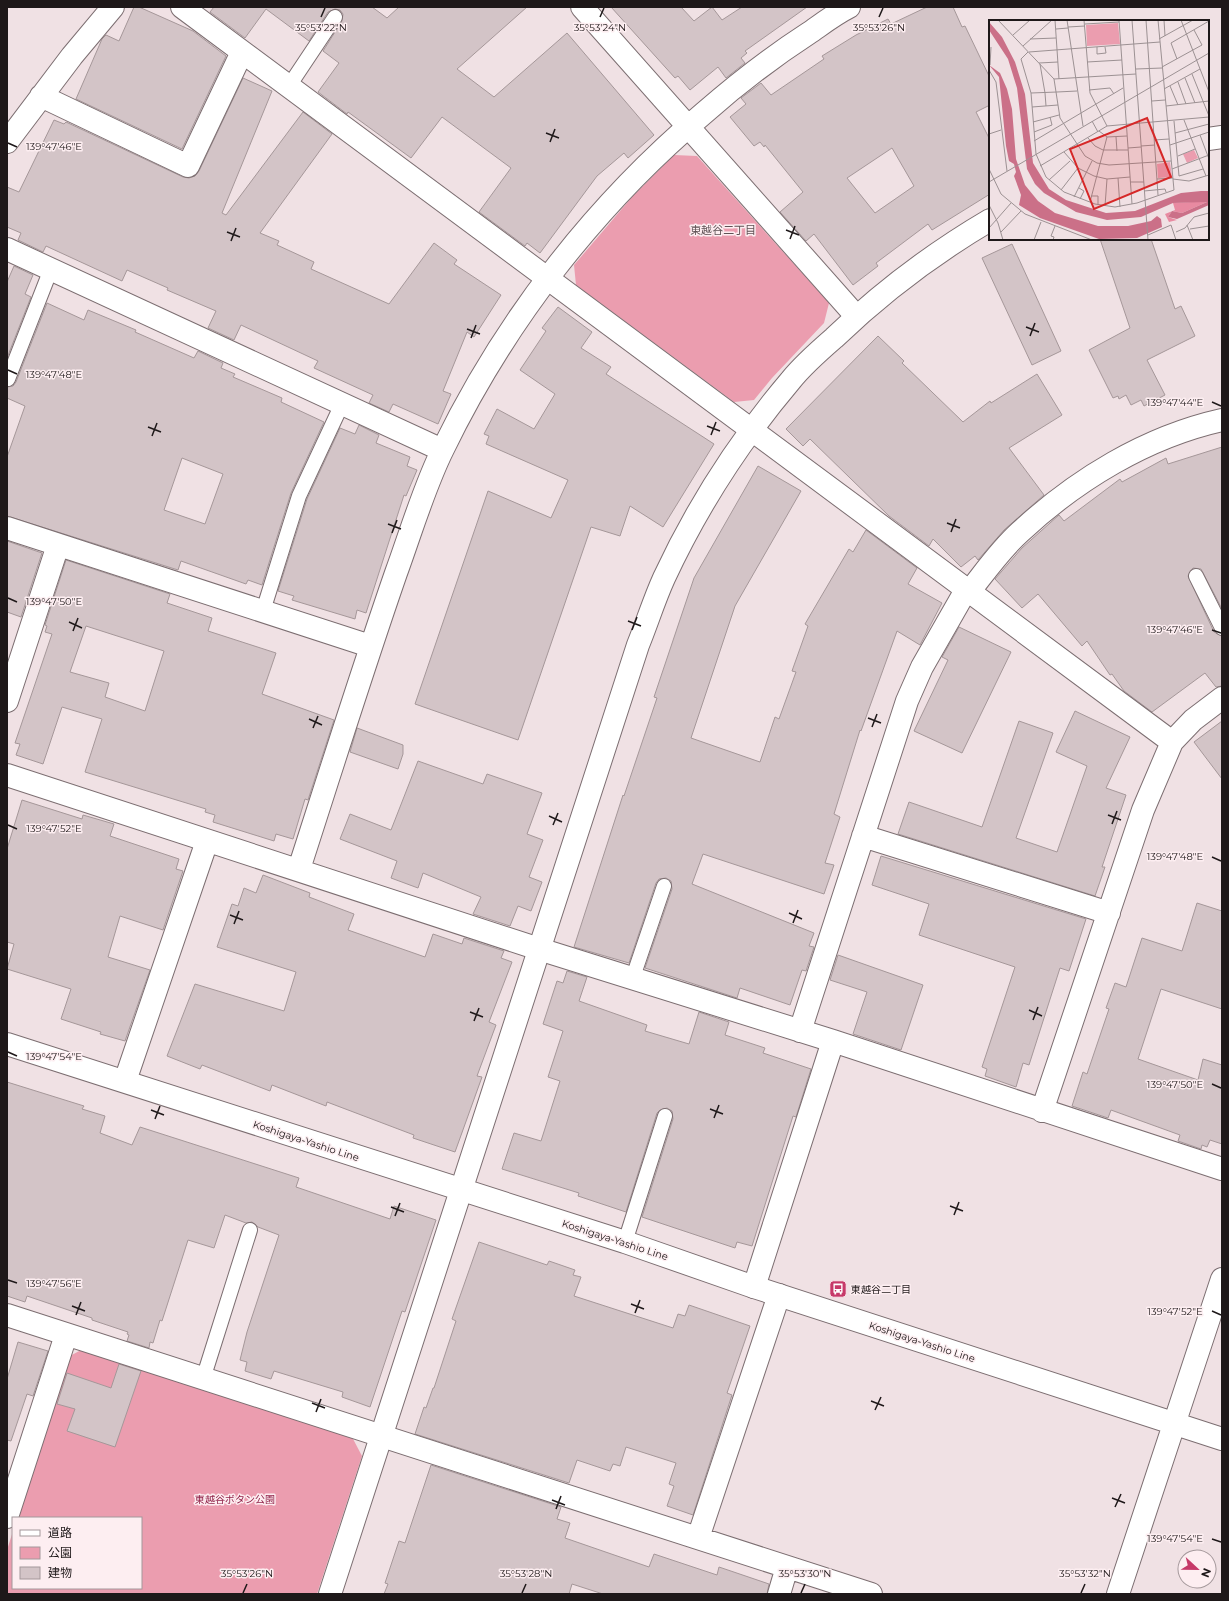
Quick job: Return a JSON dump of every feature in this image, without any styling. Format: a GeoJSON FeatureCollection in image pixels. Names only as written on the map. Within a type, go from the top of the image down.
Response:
{"type":"FeatureCollection","features":[{"type":"Feature","properties":{"kind":"street"},"geometry":{"type":"LineString","coordinates":[[7,142],[72,56],[113,7]]}},
{"type":"Feature","properties":{"kind":"street"},"geometry":{"type":"LineString","coordinates":[[182,7],[751,431],[1172,742]]}},
{"type":"Feature","properties":{"kind":"street"},"geometry":{"type":"LineString","coordinates":[[582,7],[856,316]]}},
{"type":"Feature","properties":{"kind":"street"},"geometry":{"type":"LineString","coordinates":[[299,869],[370,646],[442,450],[479,381],[546,278],[602,213],[666,145],[742,80],[843,8]]}},
{"type":"Feature","properties":{"kind":"street"},"geometry":{"type":"LineString","coordinates":[[41,96],[188,166],[242,52]]}},
{"type":"Feature","properties":{"kind":"street"},"geometry":{"type":"LineString","coordinates":[[1209,139],[1222,137]]}},
{"type":"Feature","properties":{"kind":"street"},"geometry":{"type":"LineString","coordinates":[[330,1594],[638,645],[664,578],[697,514],[751,431],[791,379],[856,316],[909,273],[944,247],[989,221]]}},
{"type":"Feature","properties":{"kind":"street"},"geometry":{"type":"LineString","coordinates":[[7,249],[442,450]]}},
{"type":"Feature","properties":{"kind":"street"},"geometry":{"type":"LineString","coordinates":[[800,1031],[907,701],[922,667],[967,591],[1019,532],[1052,504],[1100,471],[1149,443],[1200,425],[1222,420]]}},
{"type":"Feature","properties":{"kind":"street"},"geometry":{"type":"LineString","coordinates":[[7,528],[370,646]]}},
{"type":"Feature","properties":{"kind":"street"},"geometry":{"type":"LineString","coordinates":[[7,701],[58,545]]}},
{"type":"Feature","properties":{"kind":"street"},"geometry":{"type":"LineString","coordinates":[[1042,1111],[1143,810],[1172,742],[1193,720],[1222,698]]}},
{"type":"Feature","properties":{"kind":"street"},"geometry":{"type":"LineString","coordinates":[[7,775],[207,841],[299,869],[539,949],[633,977],[832,1041],[1222,1169]]}},
{"type":"Feature","properties":{"kind":"street"},"geometry":{"type":"LineString","coordinates":[[863,836],[1109,913]]}},
{"type":"Feature","properties":{"kind":"street"},"geometry":{"type":"LineString","coordinates":[[125,1082],[207,841]]}},
{"type":"Feature","properties":{"kind":"street"},"geometry":{"type":"LineString","coordinates":[[754,1287],[832,1041]]}},
{"type":"Feature","properties":{"kind":"street","name":"Koshigaya-Yashio Line"},"geometry":{"type":"LineString","coordinates":[[7,1044],[624,1242],[754,1287],[1222,1439]]}},
{"type":"Feature","properties":{"kind":"street"},"geometry":{"type":"LineString","coordinates":[[1118,1594],[1222,1279]]}},
{"type":"Feature","properties":{"kind":"street"},"geometry":{"type":"LineString","coordinates":[[698,1538],[779,1295]]}},
{"type":"Feature","properties":{"kind":"street"},"geometry":{"type":"LineString","coordinates":[[7,1316],[871,1594]]}},
{"type":"Feature","properties":{"kind":"street"},"geometry":{"type":"LineString","coordinates":[[7,1516],[66,1335]]}},
{"type":"Feature","properties":{"kind":"street"},"geometry":{"type":"LineString","coordinates":[[779,1594],[787,1567]]}},
{"type":"Feature","properties":{"kind":"lane"},"geometry":{"type":"LineString","coordinates":[[289,86],[335,17]]}},
{"type":"Feature","properties":{"kind":"lane"},"geometry":{"type":"LineString","coordinates":[[8,379],[51,269]]}},
{"type":"Feature","properties":{"kind":"lane"},"geometry":{"type":"LineString","coordinates":[[263,611],[299,496],[342,404]]}},
{"type":"Feature","properties":{"kind":"lane"},"geometry":{"type":"LineString","coordinates":[[1196,576],[1222,628]]}},
{"type":"Feature","properties":{"kind":"lane"},"geometry":{"type":"LineString","coordinates":[[633,977],[664,886]]}},
{"type":"Feature","properties":{"kind":"lane"},"geometry":{"type":"LineString","coordinates":[[624,1242],[665,1116]]}},
{"type":"Feature","properties":{"kind":"lane"},"geometry":{"type":"LineString","coordinates":[[203,1379],[250,1230]]}},
{"type":"Feature","properties":{"kind":"green space"},"geometry":{"type":"Polygon","coordinates":[[[674,155],[697,156],[829,303],[824,323],[772,378],[754,400],[734,402],[576,285],[574,265],[632,197],[674,155]]]}},
{"type":"Feature","properties":{"kind":"green space","name":"東越谷ボタン公園"},"geometry":{"type":"Polygon","coordinates":[[[83,1349],[352,1437],[362,1456],[317,1594],[7,1594],[7,1550],[12,1534],[12,1589],[142,1589],[142,1517],[17,1517],[68,1357],[83,1349]]]}},
{"type":"Feature","properties":{"kind":"building"},"geometry":{"type":"Polygon","coordinates":[[[134,7],[139,7],[193,31],[226,56],[182,149],[76,99],[102,39],[106,35],[119,41],[134,7]]]}},
{"type":"Feature","properties":{"kind":"building"},"geometry":{"type":"Polygon","coordinates":[[[214,7],[372,7],[387,18],[399,7],[527,7],[457,69],[494,97],[567,33],[654,135],[628,158],[624,153],[597,176],[540,253],[527,243],[525,246],[479,212],[511,168],[442,117],[411,158],[318,92],[339,63],[323,51],[342,21],[343,14],[340,10],[335,9],[328,12],[309,41],[266,9],[245,38],[210,12],[214,7]]]}},
{"type":"Feature","properties":{"kind":"building"},"geometry":{"type":"Polygon","coordinates":[[[611,7],[681,7],[694,21],[712,7],[722,20],[742,7],[807,7],[745,51],[747,53],[741,58],[745,63],[726,78],[718,67],[690,90],[678,76],[675,78],[611,7]]]}},
{"type":"Feature","properties":{"kind":"building"},"geometry":{"type":"Polygon","coordinates":[[[927,7],[953,7],[962,27],[965,26],[989,76],[989,106],[976,112],[989,138],[989,195],[932,230],[928,224],[876,263],[878,266],[853,285],[814,234],[806,241],[780,212],[803,192],[765,145],[764,147],[760,142],[754,146],[730,117],[746,104],[741,98],[761,83],[771,95],[824,59],[822,56],[856,35],[888,19],[891,24],[927,7]],[[892,148],[847,178],[875,213],[914,186],[892,148]]]}},
{"type":"Feature","properties":{"kind":"building"},"geometry":{"type":"Polygon","coordinates":[[[243,78],[272,91],[222,213],[226,215],[303,112],[332,134],[260,233],[279,241],[277,245],[314,262],[311,269],[389,304],[434,243],[457,260],[454,264],[501,295],[474,337],[467,332],[443,391],[451,394],[438,424],[393,404],[389,412],[369,403],[373,395],[314,368],[318,361],[241,325],[234,340],[208,328],[216,311],[167,290],[168,288],[127,270],[122,281],[46,246],[43,252],[18,240],[21,233],[7,227],[7,187],[19,192],[54,120],[64,124],[66,122],[183,177],[189,178],[195,176],[199,171],[243,78]]]}},
{"type":"Feature","properties":{"kind":"building"},"geometry":{"type":"Polygon","coordinates":[[[1100,240],[1151,240],[1175,309],[1181,306],[1195,336],[1147,360],[1165,395],[1144,406],[1141,400],[1131,405],[1126,395],[1119,399],[1118,396],[1113,398],[1089,350],[1130,328],[1100,240]]]}},
{"type":"Feature","properties":{"kind":"building"},"geometry":{"type":"Polygon","coordinates":[[[1012,244],[1061,351],[1032,365],[982,258],[1012,244]]]}},
{"type":"Feature","properties":{"kind":"building"},"geometry":{"type":"Polygon","coordinates":[[[14,266],[33,275],[25,294],[31,297],[7,358],[7,282],[14,266]]]}},
{"type":"Feature","properties":{"kind":"building"},"geometry":{"type":"Polygon","coordinates":[[[47,303],[84,320],[88,310],[136,330],[135,332],[194,358],[198,351],[223,363],[221,368],[235,374],[233,377],[282,398],[281,402],[324,422],[291,493],[262,585],[248,580],[246,584],[181,561],[178,570],[7,516],[7,457],[25,406],[7,398],[7,387],[13,386],[16,382],[47,303]],[[182,458],[164,510],[205,524],[223,474],[182,458]]]}},
{"type":"Feature","properties":{"kind":"building"},"geometry":{"type":"Polygon","coordinates":[[[558,307],[592,332],[581,348],[611,367],[606,374],[714,444],[663,527],[630,506],[620,536],[591,527],[518,740],[415,704],[488,491],[551,518],[568,480],[486,444],[489,436],[484,434],[497,409],[534,429],[555,394],[520,370],[546,331],[542,328],[558,307]]]}},
{"type":"Feature","properties":{"kind":"building"},"geometry":{"type":"Polygon","coordinates":[[[878,336],[904,361],[902,363],[963,422],[990,401],[991,403],[1037,374],[1062,415],[1009,448],[1044,495],[1004,530],[978,560],[975,556],[961,567],[933,539],[929,546],[889,516],[810,439],[803,446],[786,429],[878,336]]]}},
{"type":"Feature","properties":{"kind":"building"},"geometry":{"type":"Polygon","coordinates":[[[359,425],[379,435],[376,443],[410,457],[407,466],[417,470],[406,496],[404,495],[366,613],[357,610],[355,619],[292,600],[294,596],[278,591],[307,499],[340,428],[355,434],[359,425]]]}},
{"type":"Feature","properties":{"kind":"building"},"geometry":{"type":"Polygon","coordinates":[[[1222,447],[1222,609],[1201,569],[1193,568],[1188,576],[1214,632],[1222,636],[1222,686],[1216,687],[1205,673],[1152,712],[1124,691],[1112,674],[1110,675],[1087,641],[1082,646],[1038,594],[1022,608],[995,579],[1022,548],[1059,515],[1064,521],[1120,479],[1122,482],[1166,458],[1168,464],[1222,447]]]}},
{"type":"Feature","properties":{"kind":"building"},"geometry":{"type":"Polygon","coordinates":[[[758,466],[801,491],[735,606],[691,738],[760,762],[775,717],[779,719],[796,672],[792,671],[808,626],[805,624],[849,549],[853,552],[866,530],[917,568],[908,584],[942,603],[920,645],[897,631],[861,731],[860,730],[834,814],[840,817],[825,863],[834,865],[824,894],[703,854],[692,884],[814,933],[809,946],[814,947],[806,971],[802,970],[790,1005],[740,988],[737,998],[645,968],[672,889],[671,881],[666,878],[659,879],[656,883],[629,963],[574,947],[623,795],[624,796],[657,698],[654,697],[694,578],[758,466]]]}},
{"type":"Feature","properties":{"kind":"building"},"geometry":{"type":"Polygon","coordinates":[[[7,541],[42,553],[21,617],[7,612],[7,541]]]}},
{"type":"Feature","properties":{"kind":"building"},"geometry":{"type":"Polygon","coordinates":[[[66,560],[170,594],[167,603],[212,618],[208,631],[276,653],[262,694],[334,720],[308,800],[305,799],[293,839],[276,834],[274,841],[213,822],[215,815],[205,812],[206,809],[85,772],[102,719],[62,707],[43,764],[16,755],[20,744],[15,743],[52,634],[45,632],[47,626],[45,625],[66,560]],[[86,626],[70,672],[109,683],[105,697],[145,711],[164,651],[86,626]]]}},
{"type":"Feature","properties":{"kind":"building"},"geometry":{"type":"Polygon","coordinates":[[[959,627],[1011,652],[962,753],[914,731],[948,660],[942,657],[959,627]]]}},
{"type":"Feature","properties":{"kind":"building"},"geometry":{"type":"Polygon","coordinates":[[[1075,711],[1130,737],[1106,788],[1126,795],[1102,867],[1105,867],[1095,896],[898,834],[909,802],[982,827],[1019,721],[1053,733],[1016,838],[1057,852],[1087,766],[1056,752],[1075,711]]]}},
{"type":"Feature","properties":{"kind":"building"},"geometry":{"type":"Polygon","coordinates":[[[1222,721],[1222,779],[1194,742],[1222,721]]]}},
{"type":"Feature","properties":{"kind":"building"},"geometry":{"type":"Polygon","coordinates":[[[357,728],[403,745],[403,754],[398,769],[350,752],[357,728]]]}},
{"type":"Feature","properties":{"kind":"building"},"geometry":{"type":"Polygon","coordinates":[[[418,761],[483,784],[487,774],[542,793],[527,834],[543,840],[529,877],[542,882],[531,911],[518,906],[510,926],[473,914],[481,897],[423,873],[418,888],[391,878],[397,861],[340,839],[350,814],[391,830],[418,761]]]}},
{"type":"Feature","properties":{"kind":"building"},"geometry":{"type":"Polygon","coordinates":[[[22,800],[82,819],[83,815],[114,824],[110,836],[179,859],[176,869],[183,871],[163,930],[120,916],[108,957],[150,970],[125,1041],[100,1034],[101,1032],[61,1019],[71,989],[7,969],[14,944],[7,942],[7,849],[22,800]]]}},
{"type":"Feature","properties":{"kind":"building"},"geometry":{"type":"Polygon","coordinates":[[[881,856],[1086,919],[1069,971],[1060,968],[1029,1065],[1023,1063],[1016,1087],[985,1076],[987,1069],[982,1067],[1015,967],[919,935],[929,904],[872,885],[881,856]]]}},
{"type":"Feature","properties":{"kind":"building"},"geometry":{"type":"Polygon","coordinates":[[[263,875],[310,893],[309,897],[354,914],[348,930],[425,957],[433,934],[462,944],[464,938],[504,951],[501,958],[512,962],[489,1022],[496,1025],[477,1076],[482,1077],[455,1152],[413,1138],[414,1135],[327,1102],[326,1106],[272,1085],[270,1091],[202,1065],[200,1069],[167,1056],[195,984],[284,1011],[296,972],[217,947],[232,904],[238,906],[244,888],[256,893],[263,875]]]}},
{"type":"Feature","properties":{"kind":"building"},"geometry":{"type":"Polygon","coordinates":[[[1197,903],[1222,911],[1222,1009],[1161,989],[1138,1059],[1198,1080],[1203,1059],[1222,1065],[1222,1144],[1210,1140],[1207,1147],[1202,1145],[1201,1149],[1178,1141],[1180,1135],[1111,1110],[1108,1118],[1072,1106],[1083,1072],[1087,1074],[1109,1009],[1106,1008],[1115,983],[1126,987],[1142,938],[1182,951],[1197,903]]]}},
{"type":"Feature","properties":{"kind":"building"},"geometry":{"type":"Polygon","coordinates":[[[838,955],[923,985],[901,1050],[853,1034],[867,992],[830,980],[838,955]]]}},
{"type":"Feature","properties":{"kind":"building"},"geometry":{"type":"Polygon","coordinates":[[[567,971],[587,977],[579,1001],[647,1025],[645,1031],[689,1044],[699,1012],[729,1022],[725,1035],[765,1048],[763,1053],[811,1069],[796,1117],[793,1116],[752,1246],[737,1242],[735,1248],[642,1217],[673,1119],[672,1111],[667,1108],[660,1110],[657,1113],[626,1212],[578,1196],[579,1193],[502,1169],[514,1133],[541,1141],[560,1081],[548,1077],[563,1031],[543,1024],[557,981],[563,983],[567,971]]]}},
{"type":"Feature","properties":{"kind":"building"},"geometry":{"type":"Polygon","coordinates":[[[7,1082],[84,1106],[82,1109],[105,1116],[100,1133],[132,1145],[140,1127],[299,1178],[296,1187],[390,1219],[394,1206],[436,1220],[405,1312],[402,1311],[370,1407],[342,1397],[343,1392],[274,1371],[271,1379],[245,1371],[247,1362],[240,1360],[247,1332],[279,1235],[258,1227],[252,1222],[246,1223],[225,1215],[214,1248],[188,1240],[162,1321],[160,1320],[153,1343],[150,1342],[149,1348],[127,1341],[129,1335],[127,1334],[128,1332],[92,1320],[92,1318],[27,1296],[25,1302],[7,1296],[7,1082]]]}},
{"type":"Feature","properties":{"kind":"building"},"geometry":{"type":"Polygon","coordinates":[[[479,1242],[547,1265],[549,1261],[575,1270],[573,1275],[581,1277],[574,1296],[673,1328],[678,1314],[685,1316],[689,1305],[750,1326],[727,1393],[732,1395],[693,1515],[667,1506],[674,1486],[669,1484],[676,1463],[626,1447],[620,1466],[613,1464],[610,1471],[577,1460],[569,1483],[415,1434],[424,1407],[426,1408],[434,1388],[456,1321],[452,1319],[479,1242]]]}},
{"type":"Feature","properties":{"kind":"building"},"geometry":{"type":"Polygon","coordinates":[[[18,1342],[48,1351],[33,1396],[27,1394],[11,1441],[7,1440],[7,1379],[18,1342]]]}},
{"type":"Feature","properties":{"kind":"building"},"geometry":{"type":"Polygon","coordinates":[[[119,1364],[141,1371],[115,1447],[67,1431],[75,1409],[57,1404],[67,1373],[111,1388],[119,1364]]]}},
{"type":"Feature","properties":{"kind":"building"},"geometry":{"type":"Polygon","coordinates":[[[431,1465],[561,1507],[557,1519],[570,1523],[565,1538],[649,1567],[654,1554],[717,1575],[719,1567],[769,1584],[767,1594],[603,1594],[572,1584],[569,1594],[384,1594],[388,1584],[385,1583],[399,1541],[405,1543],[431,1465]]]}},
{"type":"Feature","properties":{"kind":"place","name":"東越谷二丁目"},"geometry":{"type":"Point","coordinates":[838,1289]}},
{"type":"Feature","properties":{"kind":"district","name":"東越谷二丁目"},"geometry":{"type":"Point","coordinates":[723,230]}}]}
